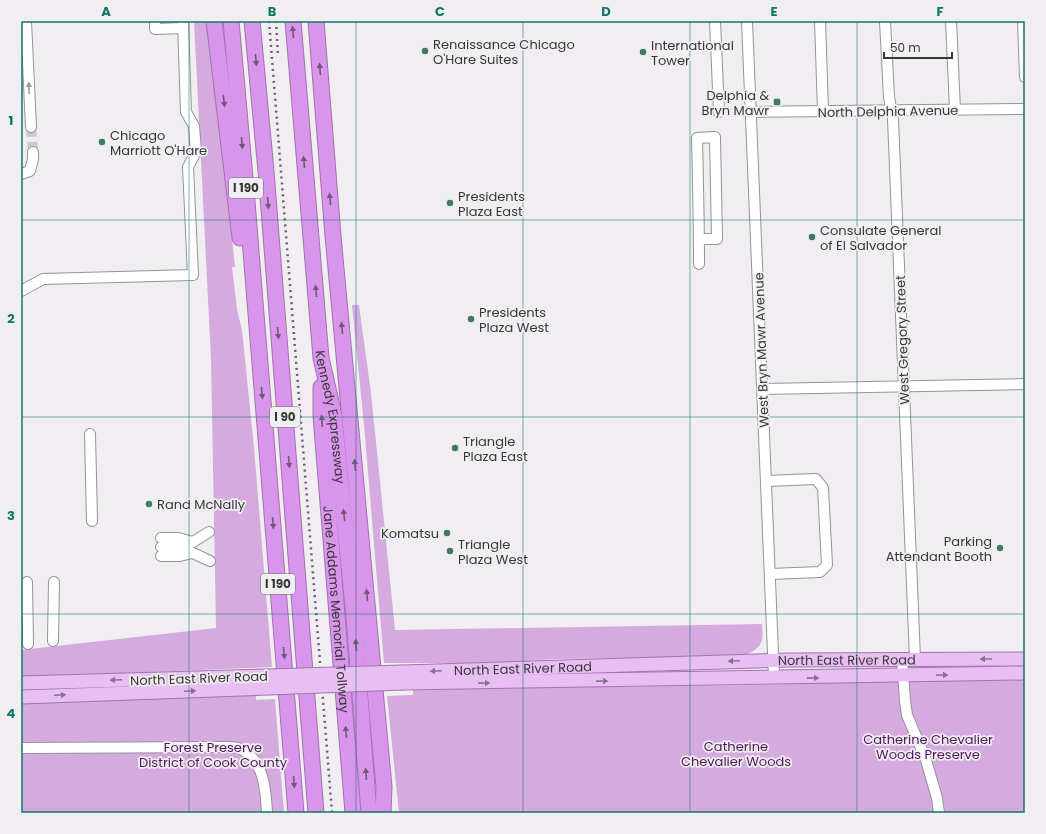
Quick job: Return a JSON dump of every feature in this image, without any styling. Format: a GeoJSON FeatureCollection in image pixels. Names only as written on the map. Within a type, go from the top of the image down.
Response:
{"type":"FeatureCollection","features":[{"type":"Feature","properties":{"kind":"highway"},"geometry":{"type":"LineString","coordinates":[[214,21],[241,247],[259,355]]}},
{"type":"Feature","properties":{"kind":"highway","name":"I 190"},"geometry":{"type":"LineString","coordinates":[[231,21],[246,189],[296,813]]}},
{"type":"Feature","properties":{"kind":"highway","name":"I 90"},"geometry":{"type":"LineString","coordinates":[[252,21],[266,171],[316,813]]}},
{"type":"Feature","properties":{"kind":"highway","name":"Kennedy Expressway"},"geometry":{"type":"LineString","coordinates":[[293,21],[321,358],[334,415],[354,617],[369,813]]}},
{"type":"Feature","properties":{"kind":"highway"},"geometry":{"type":"LineString","coordinates":[[316,21],[333,228],[384,787],[389,813]]}},
{"type":"Feature","properties":{"kind":"highway","name":"Jane Addams Memorial Tollway"},"geometry":{"type":"LineString","coordinates":[[321,358],[321,416],[353,813]]}},
{"type":"Feature","properties":{"kind":"highway"},"geometry":{"type":"LineString","coordinates":[[383,813],[384,787]]}},
{"type":"Feature","properties":{"kind":"main road","name":"North East River Road"},"geometry":{"type":"LineString","coordinates":[[21,683],[268,682],[402,678],[773,660],[1025,658]]}},
{"type":"Feature","properties":{"kind":"main road","name":"North East River Road"},"geometry":{"type":"LineString","coordinates":[[402,678],[774,678],[1025,673]]}},
{"type":"Feature","properties":{"kind":"main road","name":"North East River Road"},"geometry":{"type":"LineString","coordinates":[[21,697],[268,682]]}},
{"type":"Feature","properties":{"kind":"street"},"geometry":{"type":"LineString","coordinates":[[26,21],[27,122]]}},
{"type":"Feature","properties":{"kind":"street"},"geometry":{"type":"LineString","coordinates":[[21,291],[43,279],[193,275],[188,167],[196,152],[194,126],[186,112],[183,24],[155,29],[155,21]]}},
{"type":"Feature","properties":{"kind":"street"},"geometry":{"type":"LineString","coordinates":[[715,21],[719,112]]}},
{"type":"Feature","properties":{"kind":"street","name":"West Bryn Mawr Avenue"},"geometry":{"type":"LineString","coordinates":[[747,21],[774,678]]}},
{"type":"Feature","properties":{"kind":"street"},"geometry":{"type":"LineString","coordinates":[[820,21],[823,111]]}},
{"type":"Feature","properties":{"kind":"street","name":"West Gregory Street"},"geometry":{"type":"LineString","coordinates":[[885,21],[889,97],[893,119],[904,386],[909,659],[903,676],[907,715],[926,760],[937,798],[939,813]]}},
{"type":"Feature","properties":{"kind":"street"},"geometry":{"type":"LineString","coordinates":[[951,21],[955,110]]}},
{"type":"Feature","properties":{"kind":"street"},"geometry":{"type":"LineString","coordinates":[[1023,21],[1025,77]]}},
{"type":"Feature","properties":{"kind":"street","name":"North Delphia Avenue"},"geometry":{"type":"LineString","coordinates":[[750,112],[1025,109]]}},
{"type":"Feature","properties":{"kind":"street"},"geometry":{"type":"LineString","coordinates":[[699,239],[717,239],[715,137],[697,138],[699,239],[700,264]]}},
{"type":"Feature","properties":{"kind":"street"},"geometry":{"type":"LineString","coordinates":[[21,174],[30,171],[33,152]]}},
{"type":"Feature","properties":{"kind":"street"},"geometry":{"type":"LineString","coordinates":[[762,389],[1025,384]]}},
{"type":"Feature","properties":{"kind":"street"},"geometry":{"type":"LineString","coordinates":[[90,434],[92,521]]}},
{"type":"Feature","properties":{"kind":"street"},"geometry":{"type":"LineString","coordinates":[[766,481],[816,478],[823,488],[827,565],[820,572],[770,574]]}},
{"type":"Feature","properties":{"kind":"street"},"geometry":{"type":"LineString","coordinates":[[161,547],[180,547],[193,542],[210,532]]}},
{"type":"Feature","properties":{"kind":"street"},"geometry":{"type":"LineString","coordinates":[[161,547],[178,538],[193,542]]}},
{"type":"Feature","properties":{"kind":"street"},"geometry":{"type":"LineString","coordinates":[[161,547],[180,556],[192,553]]}},
{"type":"Feature","properties":{"kind":"street"},"geometry":{"type":"LineString","coordinates":[[180,547],[210,561]]}},
{"type":"Feature","properties":{"kind":"street"},"geometry":{"type":"LineString","coordinates":[[27,582],[28,644]]}},
{"type":"Feature","properties":{"kind":"street"},"geometry":{"type":"LineString","coordinates":[[53,641],[54,582]]}},
{"type":"Feature","properties":{"kind":"street"},"geometry":{"type":"LineString","coordinates":[[21,748],[219,747],[240,749],[251,758],[260,770],[266,796],[267,813]]}},
{"type":"Feature","properties":{"kind":"green space"},"geometry":{"type":"Polygon","coordinates":[[[194,21],[208,21],[235,267],[232,267],[237,309],[242,330],[254,448],[272,667],[21,677],[21,650],[216,628],[211,359],[194,21]]]}},
{"type":"Feature","properties":{"kind":"green space"},"geometry":{"type":"Polygon","coordinates":[[[352,305],[359,305],[371,393],[395,630],[762,624],[762,640],[757,648],[745,655],[732,657],[556,659],[493,663],[384,663],[364,425],[352,305]]]}},
{"type":"Feature","properties":{"kind":"green space","name":"Catherine Chevalier Woods Preserve"},"geometry":{"type":"Polygon","coordinates":[[[1025,679],[1025,813],[399,813],[387,696],[413,695],[413,689],[765,685],[889,680],[1025,679]]]}},
{"type":"Feature","properties":{"kind":"green space","name":"Forest Preserve District of Cook County"},"geometry":{"type":"Polygon","coordinates":[[[256,694],[256,700],[275,699],[284,813],[21,813],[21,702],[256,694]]]}},
{"type":"Feature","properties":{"kind":"tunnel"},"geometry":{"type":"LineString","coordinates":[[31,127],[33,152]]}},
{"type":"Feature","properties":{"kind":"railway"},"geometry":{"type":"LineString","coordinates":[[269,21],[332,813]]}},
{"type":"Feature","properties":{"kind":"railway"},"geometry":{"type":"LineString","coordinates":[[276,21],[278,55]]}},
{"type":"Feature","properties":{"kind":"place","name":"Renaissance Chicago O'Hare Suites"},"geometry":{"type":"Point","coordinates":[425,51]}},
{"type":"Feature","properties":{"kind":"place","name":"International Tower"},"geometry":{"type":"Point","coordinates":[643,52]}},
{"type":"Feature","properties":{"kind":"place","name":"Delphia & Bryn Mawr"},"geometry":{"type":"Point","coordinates":[777,102]}},
{"type":"Feature","properties":{"kind":"place","name":"Chicago Marriott O'Hare"},"geometry":{"type":"Point","coordinates":[102,142]}},
{"type":"Feature","properties":{"kind":"place","name":"Presidents Plaza East"},"geometry":{"type":"Point","coordinates":[450,203]}},
{"type":"Feature","properties":{"kind":"place","name":"Consulate General of El Salvador"},"geometry":{"type":"Point","coordinates":[812,237]}},
{"type":"Feature","properties":{"kind":"place","name":"Presidents Plaza West"},"geometry":{"type":"Point","coordinates":[471,319]}},
{"type":"Feature","properties":{"kind":"place","name":"Triangle Plaza East"},"geometry":{"type":"Point","coordinates":[455,448]}},
{"type":"Feature","properties":{"kind":"place","name":"Rand McNally"},"geometry":{"type":"Point","coordinates":[149,504]}},
{"type":"Feature","properties":{"kind":"place","name":"Komatsu"},"geometry":{"type":"Point","coordinates":[447,533]}},
{"type":"Feature","properties":{"kind":"place","name":"Parking Attendant Booth"},"geometry":{"type":"Point","coordinates":[1000,548]}},
{"type":"Feature","properties":{"kind":"place","name":"Triangle Plaza West"},"geometry":{"type":"Point","coordinates":[450,551]}},
{"type":"Feature","properties":{"kind":"park label","name":"Catherine Chevalier Woods"},"geometry":{"type":"Point","coordinates":[736,754]}}]}
